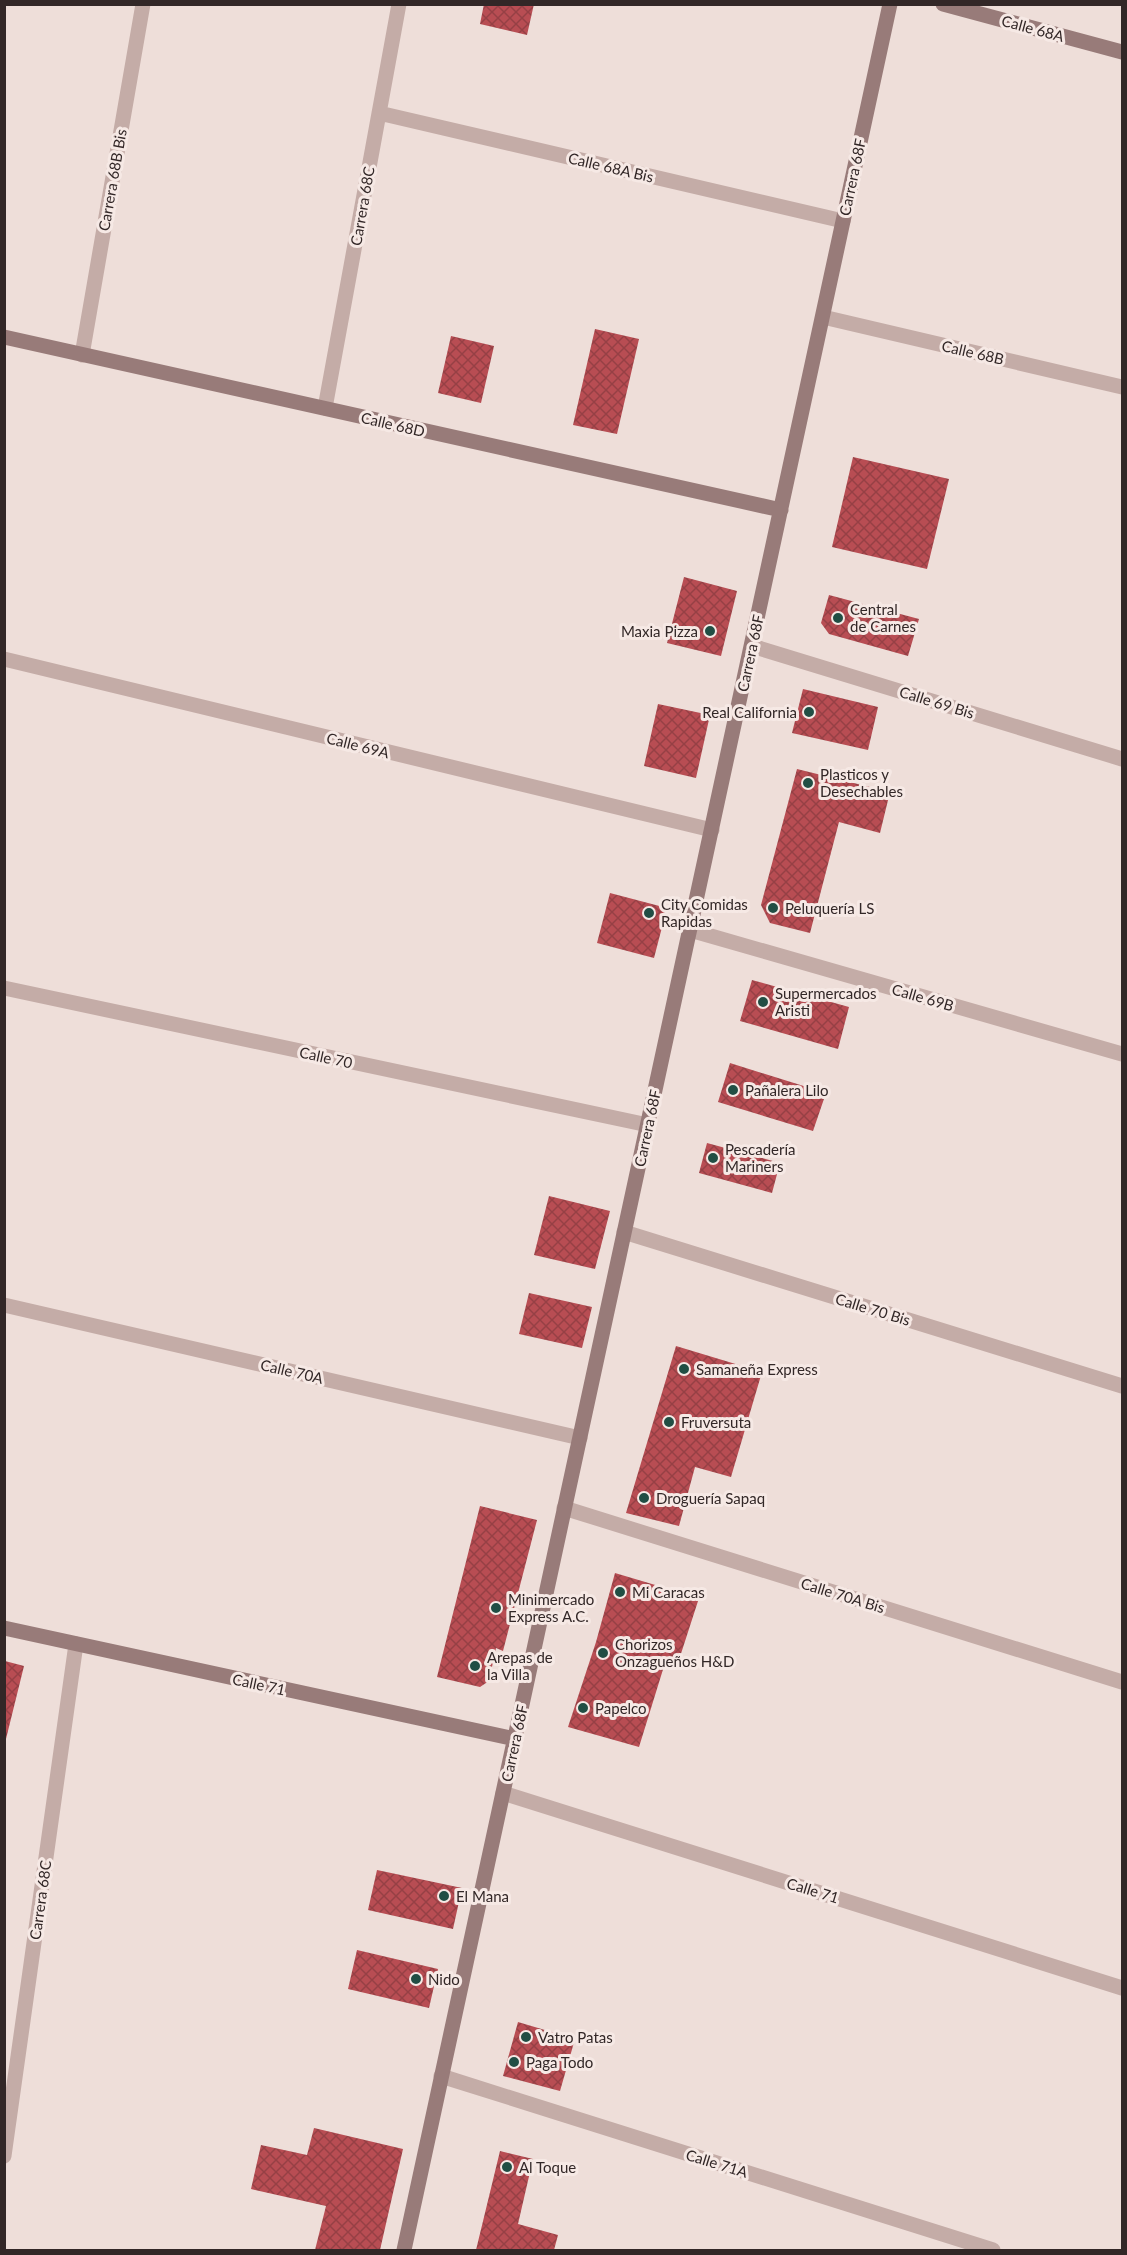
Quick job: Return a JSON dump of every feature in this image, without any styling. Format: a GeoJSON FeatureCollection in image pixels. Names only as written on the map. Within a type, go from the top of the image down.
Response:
{"type":"FeatureCollection","features":[{"type":"Feature","properties":{"kind":"street","name":"Carrera 68B Bis"},"geometry":{"type":"LineString","coordinates":[[82,355],[143,4]]}},
{"type":"Feature","properties":{"kind":"street","name":"Carrera 68C"},"geometry":{"type":"LineString","coordinates":[[325,408],[399,4]]}},
{"type":"Feature","properties":{"kind":"street","name":"Carrera 68F"},"geometry":{"type":"LineString","coordinates":[[404,2250],[890,4]]}},
{"type":"Feature","properties":{"kind":"street","name":"Calle 68A"},"geometry":{"type":"LineString","coordinates":[[944,4],[1122,52]]}},
{"type":"Feature","properties":{"kind":"street","name":"Calle 68A Bis"},"geometry":{"type":"LineString","coordinates":[[379,113],[843,221]]}},
{"type":"Feature","properties":{"kind":"street","name":"Calle 68B"},"geometry":{"type":"LineString","coordinates":[[823,317],[1122,387]]}},
{"type":"Feature","properties":{"kind":"street","name":"Calle 68D"},"geometry":{"type":"LineString","coordinates":[[4,337],[781,510]]}},
{"type":"Feature","properties":{"kind":"street","name":"Calle 69 Bis"},"geometry":{"type":"LineString","coordinates":[[752,646],[1122,759]]}},
{"type":"Feature","properties":{"kind":"street","name":"Calle 69A"},"geometry":{"type":"LineString","coordinates":[[4,659],[712,830]]}},
{"type":"Feature","properties":{"kind":"street","name":"Calle 69B"},"geometry":{"type":"LineString","coordinates":[[690,930],[1122,1054]]}},
{"type":"Feature","properties":{"kind":"street","name":"Calle 70"},"geometry":{"type":"LineString","coordinates":[[4,988],[648,1125]]}},
{"type":"Feature","properties":{"kind":"street","name":"Calle 70 Bis"},"geometry":{"type":"LineString","coordinates":[[624,1232],[1122,1386]]}},
{"type":"Feature","properties":{"kind":"street","name":"Calle 70A"},"geometry":{"type":"LineString","coordinates":[[4,1305],[580,1438]]}},
{"type":"Feature","properties":{"kind":"street","name":"Calle 70A Bis"},"geometry":{"type":"LineString","coordinates":[[564,1508],[1122,1683]]}},
{"type":"Feature","properties":{"kind":"street","name":"Calle 71"},"geometry":{"type":"LineString","coordinates":[[4,1628],[514,1739]]}},
{"type":"Feature","properties":{"kind":"street","name":"Carrera 68C"},"geometry":{"type":"LineString","coordinates":[[4,2156],[76,1644]]}},
{"type":"Feature","properties":{"kind":"street","name":"Calle 71"},"geometry":{"type":"LineString","coordinates":[[503,1793],[1122,1988]]}},
{"type":"Feature","properties":{"kind":"street","name":"Calle 71A"},"geometry":{"type":"LineString","coordinates":[[441,2076],[993,2250]]}},
{"type":"Feature","properties":{"kind":"building"},"geometry":{"type":"Polygon","coordinates":[[[484,4],[534,4],[527,35],[480,24],[484,4]]]}},
{"type":"Feature","properties":{"kind":"building"},"geometry":{"type":"Polygon","coordinates":[[[595,329],[639,339],[617,434],[573,425],[595,329]]]}},
{"type":"Feature","properties":{"kind":"building"},"geometry":{"type":"Polygon","coordinates":[[[451,336],[494,346],[481,403],[438,393],[451,336]]]}},
{"type":"Feature","properties":{"kind":"building"},"geometry":{"type":"Polygon","coordinates":[[[853,457],[949,479],[927,569],[832,547],[853,457]]]}},
{"type":"Feature","properties":{"kind":"building"},"geometry":{"type":"Polygon","coordinates":[[[684,577],[737,591],[721,656],[667,643],[684,577]]]}},
{"type":"Feature","properties":{"kind":"building"},"geometry":{"type":"Polygon","coordinates":[[[829,595],[919,619],[908,656],[829,634],[821,623],[829,595]]]}},
{"type":"Feature","properties":{"kind":"building"},"geometry":{"type":"Polygon","coordinates":[[[803,689],[878,707],[868,750],[792,733],[803,689]]]}},
{"type":"Feature","properties":{"kind":"building"},"geometry":{"type":"Polygon","coordinates":[[[658,704],[710,715],[696,778],[644,766],[658,704]]]}},
{"type":"Feature","properties":{"kind":"building"},"geometry":{"type":"Polygon","coordinates":[[[797,769],[890,792],[880,833],[839,822],[810,933],[770,923],[761,905],[797,769]]]}},
{"type":"Feature","properties":{"kind":"building"},"geometry":{"type":"Polygon","coordinates":[[[610,893],[667,908],[654,958],[597,943],[610,893]]]}},
{"type":"Feature","properties":{"kind":"building"},"geometry":{"type":"Polygon","coordinates":[[[752,980],[849,1007],[838,1049],[740,1021],[752,980]]]}},
{"type":"Feature","properties":{"kind":"building"},"geometry":{"type":"Polygon","coordinates":[[[730,1063],[826,1093],[813,1131],[718,1102],[730,1063]]]}},
{"type":"Feature","properties":{"kind":"building"},"geometry":{"type":"Polygon","coordinates":[[[707,1143],[780,1163],[772,1193],[699,1173],[707,1143]]]}},
{"type":"Feature","properties":{"kind":"building"},"geometry":{"type":"Polygon","coordinates":[[[549,1196],[610,1211],[595,1269],[534,1255],[549,1196]]]}},
{"type":"Feature","properties":{"kind":"building"},"geometry":{"type":"Polygon","coordinates":[[[529,1293],[592,1307],[582,1348],[519,1334],[529,1293]]]}},
{"type":"Feature","properties":{"kind":"building"},"geometry":{"type":"Polygon","coordinates":[[[676,1346],[762,1372],[731,1477],[695,1467],[679,1526],[626,1513],[676,1346]]]}},
{"type":"Feature","properties":{"kind":"building"},"geometry":{"type":"Polygon","coordinates":[[[480,1506],[537,1520],[503,1651],[496,1648],[489,1681],[480,1687],[437,1677],[480,1506]]]}},
{"type":"Feature","properties":{"kind":"building"},"geometry":{"type":"Polygon","coordinates":[[[615,1573],[699,1598],[677,1666],[665,1663],[639,1747],[568,1727],[596,1642],[615,1573]]]}},
{"type":"Feature","properties":{"kind":"building"},"geometry":{"type":"Polygon","coordinates":[[[5,1661],[24,1666],[5,1743],[5,1661]]]}},
{"type":"Feature","properties":{"kind":"building"},"geometry":{"type":"Polygon","coordinates":[[[377,1870],[462,1888],[453,1929],[368,1910],[377,1870]]]}},
{"type":"Feature","properties":{"kind":"building"},"geometry":{"type":"Polygon","coordinates":[[[357,1950],[438,1969],[429,2008],[348,1989],[357,1950]]]}},
{"type":"Feature","properties":{"kind":"building"},"geometry":{"type":"Polygon","coordinates":[[[518,2022],[575,2039],[560,2091],[503,2076],[518,2022]]]}},
{"type":"Feature","properties":{"kind":"building"},"geometry":{"type":"Polygon","coordinates":[[[314,2128],[403,2149],[380,2250],[315,2250],[326,2206],[251,2189],[261,2145],[307,2155],[314,2128]]]}},
{"type":"Feature","properties":{"kind":"building"},"geometry":{"type":"Polygon","coordinates":[[[500,2151],[533,2159],[518,2224],[558,2235],[554,2250],[476,2250],[500,2151]]]}},
{"type":"Feature","properties":{"kind":"place","name":"Central de Carnes"},"geometry":{"type":"Point","coordinates":[838,618]}},
{"type":"Feature","properties":{"kind":"place","name":"Maxia Pizza"},"geometry":{"type":"Point","coordinates":[710,631]}},
{"type":"Feature","properties":{"kind":"place","name":"Real California"},"geometry":{"type":"Point","coordinates":[809,712]}},
{"type":"Feature","properties":{"kind":"place","name":"Plasticos y Desechables"},"geometry":{"type":"Point","coordinates":[808,783]}},
{"type":"Feature","properties":{"kind":"place","name":"Peluquería LS"},"geometry":{"type":"Point","coordinates":[773,908]}},
{"type":"Feature","properties":{"kind":"place","name":"City Comidas Rapidas"},"geometry":{"type":"Point","coordinates":[649,913]}},
{"type":"Feature","properties":{"kind":"place","name":"Supermercados Aristi"},"geometry":{"type":"Point","coordinates":[763,1002]}},
{"type":"Feature","properties":{"kind":"place","name":"Pañalera Lilo"},"geometry":{"type":"Point","coordinates":[733,1090]}},
{"type":"Feature","properties":{"kind":"place","name":"Pescadería Mariners"},"geometry":{"type":"Point","coordinates":[713,1158]}},
{"type":"Feature","properties":{"kind":"place","name":"Samaneña Express"},"geometry":{"type":"Point","coordinates":[684,1369]}},
{"type":"Feature","properties":{"kind":"place","name":"Fruversuta"},"geometry":{"type":"Point","coordinates":[669,1422]}},
{"type":"Feature","properties":{"kind":"place","name":"Droguería Sapaq"},"geometry":{"type":"Point","coordinates":[644,1498]}},
{"type":"Feature","properties":{"kind":"place","name":"Mi Caracas"},"geometry":{"type":"Point","coordinates":[620,1592]}},
{"type":"Feature","properties":{"kind":"place","name":"Minimercado Express A.C."},"geometry":{"type":"Point","coordinates":[496,1608]}},
{"type":"Feature","properties":{"kind":"place","name":"Chorizos Onzagueños H&D"},"geometry":{"type":"Point","coordinates":[603,1653]}},
{"type":"Feature","properties":{"kind":"place","name":"Arepas de la Villa"},"geometry":{"type":"Point","coordinates":[475,1666]}},
{"type":"Feature","properties":{"kind":"place","name":"Papelco"},"geometry":{"type":"Point","coordinates":[583,1708]}},
{"type":"Feature","properties":{"kind":"place","name":"El Mana"},"geometry":{"type":"Point","coordinates":[444,1896]}},
{"type":"Feature","properties":{"kind":"place","name":"Nido"},"geometry":{"type":"Point","coordinates":[416,1979]}},
{"type":"Feature","properties":{"kind":"place","name":"Vatro Patas"},"geometry":{"type":"Point","coordinates":[526,2037]}},
{"type":"Feature","properties":{"kind":"place","name":"Paga Todo"},"geometry":{"type":"Point","coordinates":[514,2062]}},
{"type":"Feature","properties":{"kind":"place","name":"Al Toque"},"geometry":{"type":"Point","coordinates":[507,2167]}}]}
